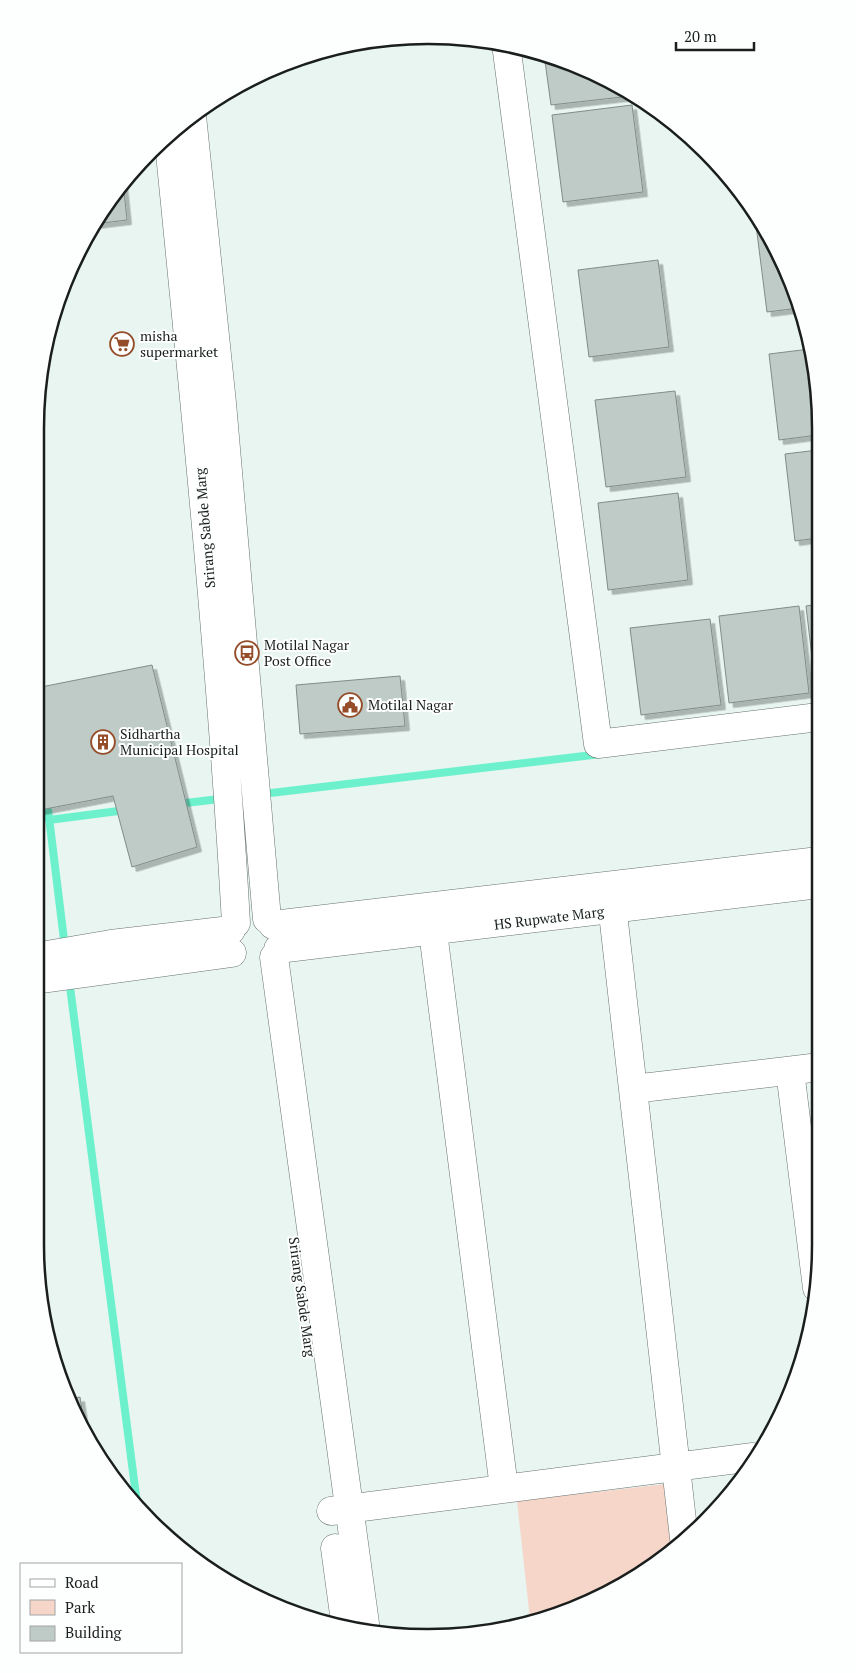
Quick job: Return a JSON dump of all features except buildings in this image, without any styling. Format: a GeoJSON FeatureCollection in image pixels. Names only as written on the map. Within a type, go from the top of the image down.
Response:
{"type":"FeatureCollection","features":[{"type":"Feature","properties":{"kind":"street"},"geometry":{"type":"LineString","coordinates":[[507,52],[598,744],[812,717]]}},
{"type":"Feature","properties":{"kind":"street"},"geometry":{"type":"LineString","coordinates":[[192,124],[199,311]]}},
{"type":"Feature","properties":{"kind":"street","name":"Srirang Sabde Marg"},"geometry":{"type":"LineString","coordinates":[[170,144],[199,311],[240,616],[270,943],[276,1037],[340,1509],[346,1620]]}},
{"type":"Feature","properties":{"kind":"street","name":"Srirang Sabde Marg"},"geometry":{"type":"LineString","coordinates":[[199,311],[213,617],[228,790],[233,935]]}},
{"type":"Feature","properties":{"kind":"street"},"geometry":{"type":"LineString","coordinates":[[213,617],[240,616]]}},
{"type":"Feature","properties":{"kind":"street"},"geometry":{"type":"LineString","coordinates":[[223,731],[251,729]]}},
{"type":"Feature","properties":{"kind":"street"},"geometry":{"type":"LineString","coordinates":[[396,924],[611,898],[812,862]]}},
{"type":"Feature","properties":{"kind":"street","name":"HS Rupwate Marg"},"geometry":{"type":"LineString","coordinates":[[44,967],[233,935],[252,915],[270,943],[396,924],[433,932],[611,898],[812,884]]}},
{"type":"Feature","properties":{"kind":"street"},"geometry":{"type":"LineString","coordinates":[[611,898],[683,1532]]}},
{"type":"Feature","properties":{"kind":"street"},"geometry":{"type":"LineString","coordinates":[[433,932],[504,1488]]}},
{"type":"Feature","properties":{"kind":"street"},"geometry":{"type":"LineString","coordinates":[[233,935],[243,964],[270,943]]}},
{"type":"Feature","properties":{"kind":"street"},"geometry":{"type":"LineString","coordinates":[[633,1089],[812,1069]]}},
{"type":"Feature","properties":{"kind":"street"},"geometry":{"type":"LineString","coordinates":[[790,1071],[812,1247]]}},
{"type":"Feature","properties":{"kind":"street"},"geometry":{"type":"LineString","coordinates":[[364,1624],[340,1509],[747,1458]]}},
{"type":"Feature","properties":{"kind":"green space"},"geometry":{"type":"Polygon","coordinates":[[[666,1484],[672,1541],[620,1578],[598,1590],[552,1609],[530,1615],[517,1501],[666,1484]]]}},
{"type":"Feature","properties":{"kind":"waterway"},"geometry":{"type":"LineString","coordinates":[[177,804],[601,754]]}},
{"type":"Feature","properties":{"kind":"waterway"},"geometry":{"type":"LineString","coordinates":[[47,801],[65,948]]}},
{"type":"Feature","properties":{"kind":"waterway"},"geometry":{"type":"LineString","coordinates":[[49,820],[126,810]]}},
{"type":"Feature","properties":{"kind":"waterway"},"geometry":{"type":"LineString","coordinates":[[69,979],[136,1494]]}},
{"type":"Feature","properties":{"kind":"place","name":"misha supermarket"},"geometry":{"type":"Point","coordinates":[122,344]}},
{"type":"Feature","properties":{"kind":"place","name":"Motilal Nagar Post Office"},"geometry":{"type":"Point","coordinates":[247,653]}},
{"type":"Feature","properties":{"kind":"place","name":"Motilal Nagar"},"geometry":{"type":"Point","coordinates":[350,705]}},
{"type":"Feature","properties":{"kind":"place","name":"Sidhartha Municipal Hospital"},"geometry":{"type":"Point","coordinates":[103,742]}}]}
